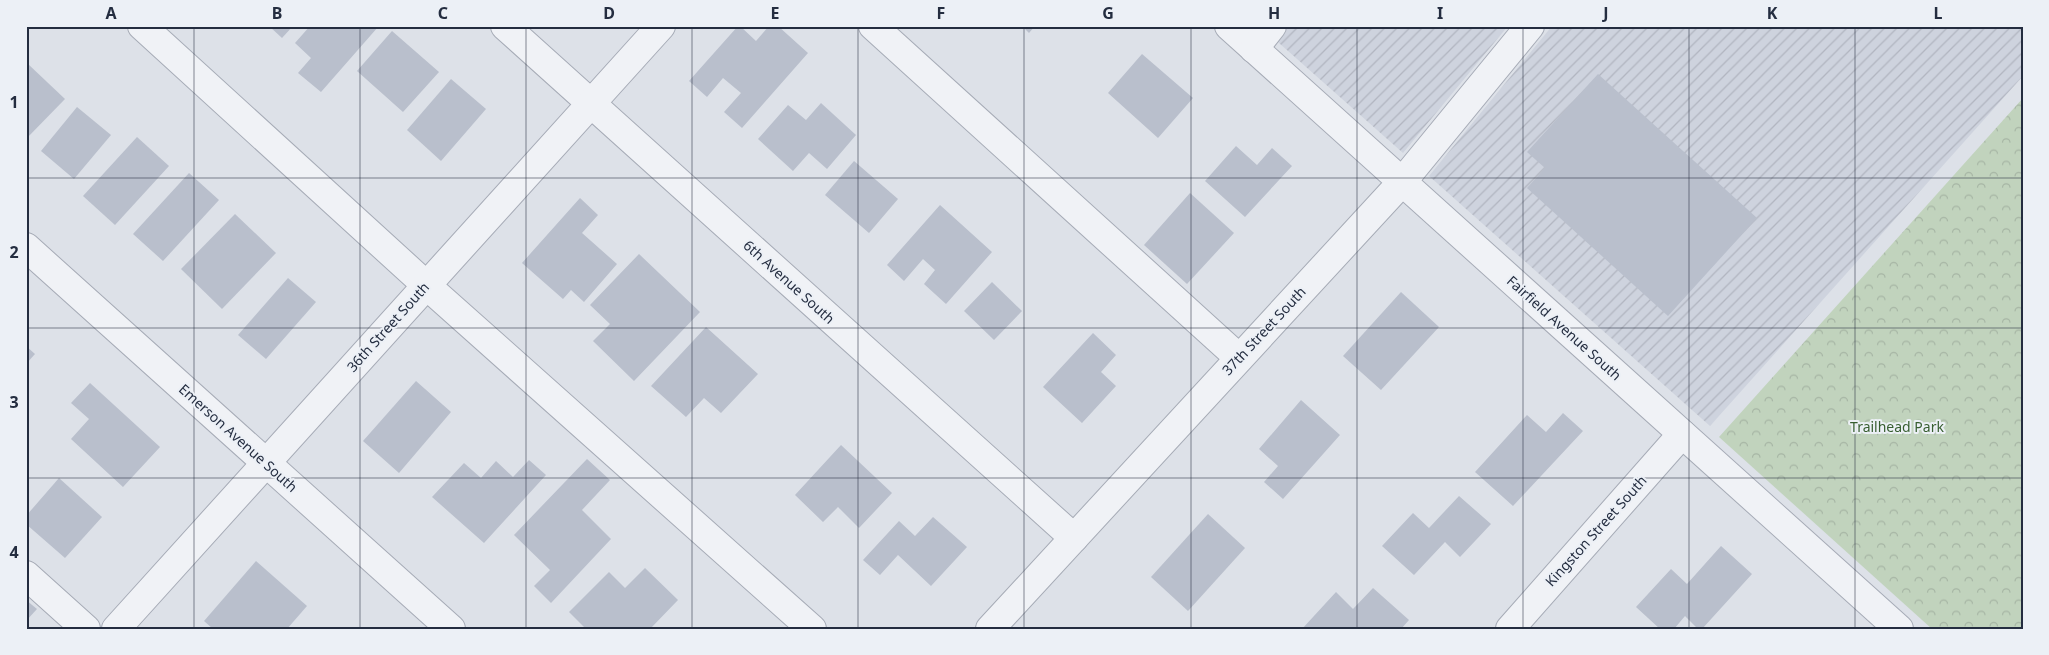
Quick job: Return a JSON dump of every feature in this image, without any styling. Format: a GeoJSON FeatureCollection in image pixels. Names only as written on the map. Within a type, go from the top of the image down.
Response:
{"type":"FeatureCollection","features":[{"type":"Feature","properties":{"kind":"street"},"geometry":{"type":"LineString","coordinates":[[142,26],[426,285],[812,629]]}},
{"type":"Feature","properties":{"kind":"street","name":"6th Avenue South"},"geometry":{"type":"LineString","coordinates":[[504,26],[1074,538]]}},
{"type":"Feature","properties":{"kind":"street","name":"36th Street South"},"geometry":{"type":"LineString","coordinates":[[116,629],[661,26]]}},
{"type":"Feature","properties":{"kind":"street"},"geometry":{"type":"LineString","coordinates":[[873,26],[1239,358]]}},
{"type":"Feature","properties":{"kind":"street","name":"Fairfield Avenue South"},"geometry":{"type":"LineString","coordinates":[[1229,26],[1899,629]]}},
{"type":"Feature","properties":{"kind":"street"},"geometry":{"type":"LineString","coordinates":[[1254,49],[1272,26]]}},
{"type":"Feature","properties":{"kind":"street","name":"37th Street South"},"geometry":{"type":"LineString","coordinates":[[990,629],[1402,182],[1530,26]]}},
{"type":"Feature","properties":{"kind":"street","name":"Emerson Avenue South"},"geometry":{"type":"LineString","coordinates":[[26,247],[451,629]]}},
{"type":"Feature","properties":{"kind":"street","name":"Kingston Street South"},"geometry":{"type":"LineString","coordinates":[[1510,629],[1682,434]]}},
{"type":"Feature","properties":{"kind":"street"},"geometry":{"type":"LineString","coordinates":[[26,575],[86,629]]}},
{"type":"Feature","properties":{"kind":"shaded area"},"geometry":{"type":"Polygon","coordinates":[[[1260,26],[1508,26],[1403,153],[1260,26]]]}},
{"type":"Feature","properties":{"kind":"shaded area"},"geometry":{"type":"Polygon","coordinates":[[[1552,26],[2023,26],[2023,76],[1710,426],[1429,176],[1552,26]]]}},
{"type":"Feature","properties":{"kind":"green space","name":"Trailhead Park"},"geometry":{"type":"Polygon","coordinates":[[[2023,98],[2023,629],[1932,629],[1719,437],[2023,98]]]}},
{"type":"Feature","properties":{"kind":"building"},"geometry":{"type":"Polygon","coordinates":[[[269,26],[293,26],[282,38],[269,26]]]}},
{"type":"Feature","properties":{"kind":"building"},"geometry":{"type":"Polygon","coordinates":[[[310,26],[378,27],[321,92],[298,73],[311,58],[295,43],[310,26]]]}},
{"type":"Feature","properties":{"kind":"building"},"geometry":{"type":"Polygon","coordinates":[[[738,26],[756,41],[769,26],[778,26],[808,53],[742,128],[724,112],[741,93],[723,78],[707,97],[689,81],[738,26]]]}},
{"type":"Feature","properties":{"kind":"building"},"geometry":{"type":"Polygon","coordinates":[[[1022,26],[1035,26],[1029,33],[1022,26]]]}},
{"type":"Feature","properties":{"kind":"building"},"geometry":{"type":"Polygon","coordinates":[[[392,31],[439,72],[403,112],[357,71],[392,31]]]}},
{"type":"Feature","properties":{"kind":"building"},"geometry":{"type":"Polygon","coordinates":[[[1142,54],[1193,98],[1158,138],[1108,93],[1142,54]]]}},
{"type":"Feature","properties":{"kind":"building"},"geometry":{"type":"Polygon","coordinates":[[[28,64],[65,99],[26,139],[26,65],[28,64]]]}},
{"type":"Feature","properties":{"kind":"building"},"geometry":{"type":"Polygon","coordinates":[[[1598,74],[1757,218],[1668,316],[1527,188],[1545,168],[1527,152],[1598,74]]]}},
{"type":"Feature","properties":{"kind":"building"},"geometry":{"type":"Polygon","coordinates":[[[451,79],[486,109],[441,161],[407,130],[451,79]]]}},
{"type":"Feature","properties":{"kind":"building"},"geometry":{"type":"Polygon","coordinates":[[[821,103],[856,135],[827,169],[809,153],[793,171],[758,139],[788,105],[806,120],[821,103]]]}},
{"type":"Feature","properties":{"kind":"building"},"geometry":{"type":"Polygon","coordinates":[[[77,107],[111,135],[74,179],[41,151],[77,107]]]}},
{"type":"Feature","properties":{"kind":"building"},"geometry":{"type":"Polygon","coordinates":[[[137,137],[169,166],[115,225],[83,196],[137,137]]]}},
{"type":"Feature","properties":{"kind":"building"},"geometry":{"type":"Polygon","coordinates":[[[1236,146],[1257,165],[1272,148],[1292,166],[1245,217],[1205,181],[1236,146]]]}},
{"type":"Feature","properties":{"kind":"building"},"geometry":{"type":"Polygon","coordinates":[[[854,161],[898,199],[869,233],[825,195],[854,161]]]}},
{"type":"Feature","properties":{"kind":"building"},"geometry":{"type":"Polygon","coordinates":[[[189,173],[219,200],[163,261],[133,234],[189,173]]]}},
{"type":"Feature","properties":{"kind":"building"},"geometry":{"type":"Polygon","coordinates":[[[1190,193],[1234,233],[1187,284],[1144,245],[1190,193]]]}},
{"type":"Feature","properties":{"kind":"building"},"geometry":{"type":"Polygon","coordinates":[[[580,198],[598,215],[582,233],[617,264],[584,302],[571,290],[563,299],[522,263],[580,198]]]}},
{"type":"Feature","properties":{"kind":"building"},"geometry":{"type":"Polygon","coordinates":[[[940,205],[992,252],[946,304],[924,284],[935,270],[923,259],[904,281],[887,265],[940,205]]]}},
{"type":"Feature","properties":{"kind":"building"},"geometry":{"type":"Polygon","coordinates":[[[235,214],[276,253],[222,309],[181,269],[235,214]]]}},
{"type":"Feature","properties":{"kind":"building"},"geometry":{"type":"Polygon","coordinates":[[[639,254],[700,312],[634,381],[593,341],[610,324],[590,305],[639,254]]]}},
{"type":"Feature","properties":{"kind":"building"},"geometry":{"type":"Polygon","coordinates":[[[288,278],[316,302],[266,359],[238,335],[288,278]]]}},
{"type":"Feature","properties":{"kind":"building"},"geometry":{"type":"Polygon","coordinates":[[[992,282],[1022,311],[994,340],[964,311],[992,282]]]}},
{"type":"Feature","properties":{"kind":"building"},"geometry":{"type":"Polygon","coordinates":[[[1401,292],[1439,327],[1381,390],[1343,356],[1401,292]]]}},
{"type":"Feature","properties":{"kind":"building"},"geometry":{"type":"Polygon","coordinates":[[[706,327],[758,374],[721,413],[704,398],[686,417],[651,386],[706,327]]]}},
{"type":"Feature","properties":{"kind":"building"},"geometry":{"type":"Polygon","coordinates":[[[1093,333],[1116,355],[1101,372],[1116,386],[1082,423],[1043,387],[1093,333]]]}},
{"type":"Feature","properties":{"kind":"building"},"geometry":{"type":"Polygon","coordinates":[[[26,346],[35,354],[26,364],[26,346]]]}},
{"type":"Feature","properties":{"kind":"building"},"geometry":{"type":"Polygon","coordinates":[[[416,381],[451,412],[399,473],[363,441],[416,381]]]}},
{"type":"Feature","properties":{"kind":"building"},"geometry":{"type":"Polygon","coordinates":[[[90,383],[160,447],[123,487],[71,439],[89,419],[71,403],[90,383]]]}},
{"type":"Feature","properties":{"kind":"building"},"geometry":{"type":"Polygon","coordinates":[[[1301,400],[1340,435],[1283,499],[1264,482],[1278,466],[1259,449],[1301,400]]]}},
{"type":"Feature","properties":{"kind":"building"},"geometry":{"type":"Polygon","coordinates":[[[1563,413],[1583,431],[1513,506],[1475,472],[1527,415],[1546,432],[1563,413]]]}},
{"type":"Feature","properties":{"kind":"building"},"geometry":{"type":"Polygon","coordinates":[[[841,445],[892,493],[859,528],[838,507],[823,522],[795,495],[841,445]]]}},
{"type":"Feature","properties":{"kind":"building"},"geometry":{"type":"Polygon","coordinates":[[[587,459],[610,480],[582,510],[611,539],[551,603],[534,586],[550,570],[514,535],[587,459]]]}},
{"type":"Feature","properties":{"kind":"building"},"geometry":{"type":"Polygon","coordinates":[[[529,460],[546,475],[484,543],[432,497],[464,463],[481,478],[496,461],[513,477],[529,460]]]}},
{"type":"Feature","properties":{"kind":"building"},"geometry":{"type":"Polygon","coordinates":[[[59,478],[102,517],[65,558],[26,524],[26,516],[59,478]]]}},
{"type":"Feature","properties":{"kind":"building"},"geometry":{"type":"Polygon","coordinates":[[[1459,496],[1491,524],[1460,557],[1445,542],[1414,575],[1382,546],[1413,513],[1429,528],[1459,496]]]}},
{"type":"Feature","properties":{"kind":"building"},"geometry":{"type":"Polygon","coordinates":[[[1208,514],[1245,548],[1188,611],[1151,577],[1208,514]]]}},
{"type":"Feature","properties":{"kind":"building"},"geometry":{"type":"Polygon","coordinates":[[[933,517],[967,547],[931,586],[898,555],[880,575],[863,560],[899,521],[915,536],[933,517]]]}},
{"type":"Feature","properties":{"kind":"building"},"geometry":{"type":"Polygon","coordinates":[[[1721,546],[1752,574],[1702,629],[1698,629],[1685,616],[1674,629],[1660,629],[1636,607],[1671,569],[1687,584],[1721,546]]]}},
{"type":"Feature","properties":{"kind":"building"},"geometry":{"type":"Polygon","coordinates":[[[256,561],[307,606],[287,629],[213,629],[204,621],[256,561]]]}},
{"type":"Feature","properties":{"kind":"building"},"geometry":{"type":"Polygon","coordinates":[[[645,568],[678,600],[650,629],[586,629],[569,612],[609,572],[625,588],[645,568]]]}},
{"type":"Feature","properties":{"kind":"building"},"geometry":{"type":"Polygon","coordinates":[[[1373,588],[1409,620],[1401,629],[1302,629],[1336,592],[1353,609],[1373,588]]]}},
{"type":"Feature","properties":{"kind":"building"},"geometry":{"type":"Polygon","coordinates":[[[26,600],[37,609],[26,621],[26,600]]]}}]}
